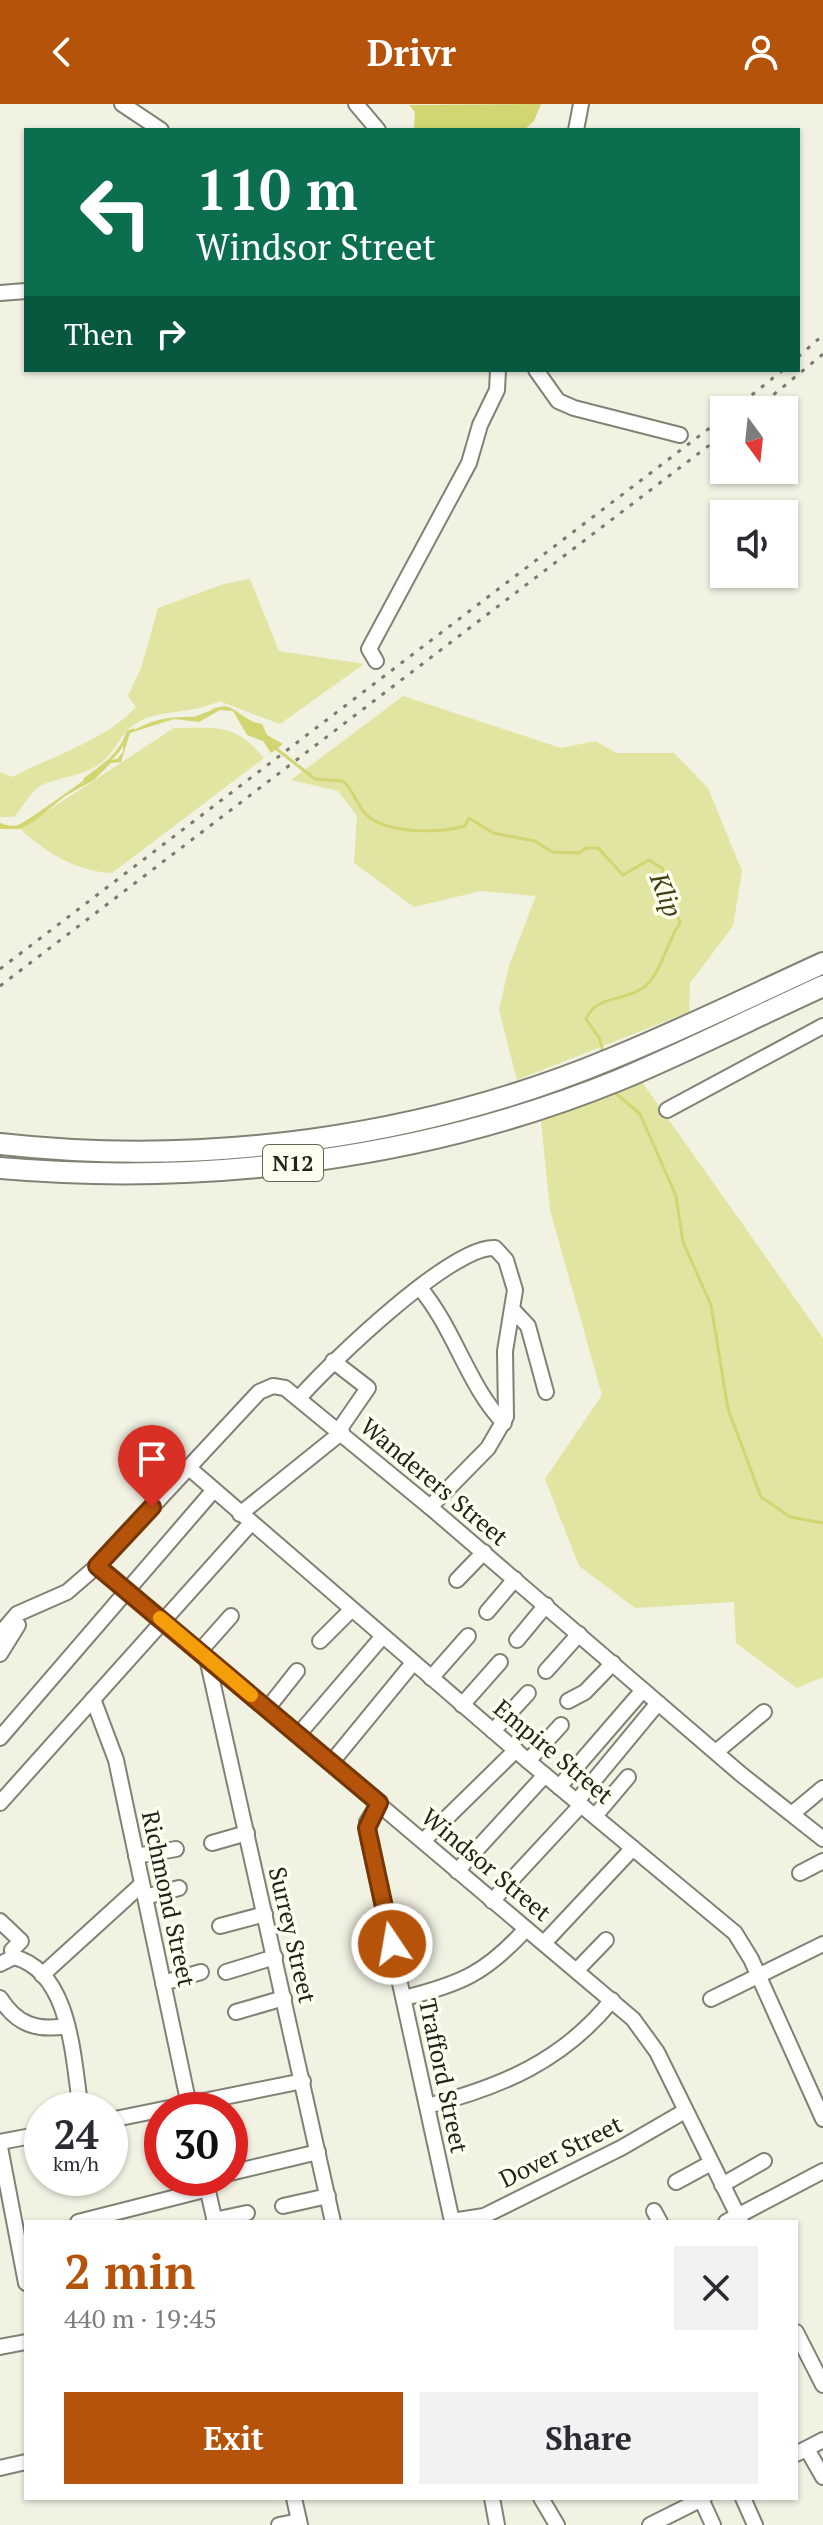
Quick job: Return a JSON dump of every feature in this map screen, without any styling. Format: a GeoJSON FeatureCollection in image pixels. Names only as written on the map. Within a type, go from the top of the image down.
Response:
{"type":"FeatureCollection","features":[{"type":"Feature","properties":{"kind":"highway","name":"N12"},"geometry":{"type":"LineString","coordinates":[[0,1144],[139,1152],[286,1142],[424,1117],[612,1059],[823,963]]}},
{"type":"Feature","properties":{"kind":"highway","name":"N12"},"geometry":{"type":"LineString","coordinates":[[0,1168],[131,1173],[285,1164],[408,1143],[578,1095],[823,986]]}},
{"type":"Feature","properties":{"kind":"street"},"geometry":{"type":"LineString","coordinates":[[122,104],[158,128]]}},
{"type":"Feature","properties":{"kind":"street"},"geometry":{"type":"LineString","coordinates":[[356,104],[376,128]]}},
{"type":"Feature","properties":{"kind":"street"},"geometry":{"type":"LineString","coordinates":[[576,128],[581,104]]}},
{"type":"Feature","properties":{"kind":"street"},"geometry":{"type":"LineString","coordinates":[[0,293],[24,291]]}},
{"type":"Feature","properties":{"kind":"street"},"geometry":{"type":"LineString","coordinates":[[376,661],[369,649],[469,463],[480,425],[497,390],[498,372]]}},
{"type":"Feature","properties":{"kind":"street"},"geometry":{"type":"LineString","coordinates":[[537,372],[554,397],[574,408],[680,435]]}},
{"type":"Feature","properties":{"kind":"street"},"geometry":{"type":"LineString","coordinates":[[667,1110],[823,1026]]}},
{"type":"Feature","properties":{"kind":"street"},"geometry":{"type":"LineString","coordinates":[[0,1634],[24,1610],[67,1592],[97,1566],[259,1392],[279,1386],[300,1397],[333,1361],[420,1288],[479,1250],[495,1248],[506,1260],[512,1275],[513,1310],[504,1361],[504,1423],[477,1460],[430,1507]]}},
{"type":"Feature","properties":{"kind":"street"},"geometry":{"type":"LineString","coordinates":[[420,1288],[447,1323],[482,1394],[504,1423]]}},
{"type":"Feature","properties":{"kind":"street"},"geometry":{"type":"LineString","coordinates":[[513,1310],[528,1326],[546,1392]]}},
{"type":"Feature","properties":{"kind":"street"},"geometry":{"type":"LineString","coordinates":[[0,1803],[163,1620],[246,1519],[340,1431],[368,1388],[333,1361]]}},
{"type":"Feature","properties":{"kind":"street","name":"Wanderers Street"},"geometry":{"type":"LineString","coordinates":[[300,1397],[658,1703],[823,1839]]}},
{"type":"Feature","properties":{"kind":"street","name":"Empire Street"},"geometry":{"type":"LineString","coordinates":[[189,1468],[462,1705],[735,1933],[758,1974],[823,2119]]}},
{"type":"Feature","properties":{"kind":"street"},"geometry":{"type":"LineString","coordinates":[[0,1738],[39,1689],[129,1592],[213,1491]]}},
{"type":"Feature","properties":{"kind":"street"},"geometry":{"type":"LineString","coordinates":[[457,1580],[484,1552]]}},
{"type":"Feature","properties":{"kind":"street","name":"Windsor Street"},"geometry":{"type":"LineString","coordinates":[[97,1566],[612,2000],[651,2042],[722,2185],[735,2220]]}},
{"type":"Feature","properties":{"kind":"street"},"geometry":{"type":"LineString","coordinates":[[487,1612],[515,1579]]}},
{"type":"Feature","properties":{"kind":"street"},"geometry":{"type":"LineString","coordinates":[[517,1640],[546,1605]]}},
{"type":"Feature","properties":{"kind":"street"},"geometry":{"type":"LineString","coordinates":[[0,1654],[24,1610]]}},
{"type":"Feature","properties":{"kind":"street"},"geometry":{"type":"LineString","coordinates":[[320,1641],[351,1610]]}},
{"type":"Feature","properties":{"kind":"street"},"geometry":{"type":"LineString","coordinates":[[203,1654],[231,1616]]}},
{"type":"Feature","properties":{"kind":"street"},"geometry":{"type":"LineString","coordinates":[[546,1671],[579,1634]]}},
{"type":"Feature","properties":{"kind":"street"},"geometry":{"type":"LineString","coordinates":[[298,1735],[383,1636]]}},
{"type":"Feature","properties":{"kind":"street"},"geometry":{"type":"LineString","coordinates":[[431,1678],[468,1636]]}},
{"type":"Feature","properties":{"kind":"street","name":"Surrey Street"},"geometry":{"type":"LineString","coordinates":[[203,1654],[247,1833],[333,2220]]}},
{"type":"Feature","properties":{"kind":"street"},"geometry":{"type":"LineString","coordinates":[[462,1705],[500,1662]]}},
{"type":"Feature","properties":{"kind":"street"},"geometry":{"type":"LineString","coordinates":[[331,1763],[413,1663]]}},
{"type":"Feature","properties":{"kind":"street"},"geometry":{"type":"LineString","coordinates":[[568,1701],[585,1692],[613,1663]]}},
{"type":"Feature","properties":{"kind":"street"},"geometry":{"type":"LineString","coordinates":[[267,1709],[297,1671]]}},
{"type":"Feature","properties":{"kind":"street"},"geometry":{"type":"LineString","coordinates":[[559,1787],[643,1690]]}},
{"type":"Feature","properties":{"kind":"street"},"geometry":{"type":"LineString","coordinates":[[493,1731],[528,1693]]}},
{"type":"Feature","properties":{"kind":"street","name":"Richmond Street"},"geometry":{"type":"LineString","coordinates":[[93,1699],[116,1760],[187,2092]]}},
{"type":"Feature","properties":{"kind":"street"},"geometry":{"type":"LineString","coordinates":[[492,1901],[579,1803],[658,1703]]}},
{"type":"Feature","properties":{"kind":"street"},"geometry":{"type":"LineString","coordinates":[[716,1752],[764,1712]]}},
{"type":"Feature","properties":{"kind":"street"},"geometry":{"type":"LineString","coordinates":[[528,1761],[561,1725]]}},
{"type":"Feature","properties":{"kind":"street"},"geometry":{"type":"LineString","coordinates":[[423,1841],[516,1750]]}},
{"type":"Feature","properties":{"kind":"street"},"geometry":{"type":"LineString","coordinates":[[457,1871],[545,1775]]}},
{"type":"Feature","properties":{"kind":"street"},"geometry":{"type":"LineString","coordinates":[[595,1816],[628,1777]]}},
{"type":"Feature","properties":{"kind":"street"},"geometry":{"type":"LineString","coordinates":[[793,1813],[823,1788]]}},
{"type":"Feature","properties":{"kind":"street","name":"Trafford Street"},"geometry":{"type":"LineString","coordinates":[[379,1803],[367,1822],[368,1837],[451,2220]]}},
{"type":"Feature","properties":{"kind":"street"},"geometry":{"type":"LineString","coordinates":[[212,1843],[247,1833]]}},
{"type":"Feature","properties":{"kind":"street"},"geometry":{"type":"LineString","coordinates":[[544,1943],[633,1848]]}},
{"type":"Feature","properties":{"kind":"street"},"geometry":{"type":"LineString","coordinates":[[136,1856],[176,1849]]}},
{"type":"Feature","properties":{"kind":"street"},"geometry":{"type":"LineString","coordinates":[[800,1873],[823,1861]]}},
{"type":"Feature","properties":{"kind":"street"},"geometry":{"type":"LineString","coordinates":[[42,1975],[143,1890],[179,1888]]}},
{"type":"Feature","properties":{"kind":"street"},"geometry":{"type":"LineString","coordinates":[[220,1926],[265,1914]]}},
{"type":"Feature","properties":{"kind":"street"},"geometry":{"type":"LineString","coordinates":[[0,1921],[21,1941],[12,1950],[14,1957],[31,1965],[42,1975],[57,1998],[67,2026],[78,2092]]}},
{"type":"Feature","properties":{"kind":"street"},"geometry":{"type":"LineString","coordinates":[[404,1998],[447,1988],[475,1976],[496,1961],[526,1929]]}},
{"type":"Feature","properties":{"kind":"street"},"geometry":{"type":"LineString","coordinates":[[577,1970],[606,1940]]}},
{"type":"Feature","properties":{"kind":"street"},"geometry":{"type":"LineString","coordinates":[[711,1999],[823,1944]]}},
{"type":"Feature","properties":{"kind":"street"},"geometry":{"type":"LineString","coordinates":[[0,1964],[14,1957]]}},
{"type":"Feature","properties":{"kind":"street"},"geometry":{"type":"LineString","coordinates":[[226,1972],[275,1957]]}},
{"type":"Feature","properties":{"kind":"street"},"geometry":{"type":"LineString","coordinates":[[163,1983],[201,1972]]}},
{"type":"Feature","properties":{"kind":"street"},"geometry":{"type":"LineString","coordinates":[[236,2012],[284,1998]]}},
{"type":"Feature","properties":{"kind":"street"},"geometry":{"type":"LineString","coordinates":[[427,2106],[490,2088],[539,2065],[569,2045],[612,2000]]}},
{"type":"Feature","properties":{"kind":"street"},"geometry":{"type":"LineString","coordinates":[[1,2004],[26,2025],[49,2029],[67,2026]]}},
{"type":"Feature","properties":{"kind":"street"},"geometry":{"type":"LineString","coordinates":[[248,2094],[303,2081]]}},
{"type":"Feature","properties":{"kind":"street","name":"Dover Street"},"geometry":{"type":"LineString","coordinates":[[462,2220],[484,2216],[621,2148],[685,2111]]}},
{"type":"Feature","properties":{"kind":"street"},"geometry":{"type":"LineString","coordinates":[[24,2139],[0,2145],[24,2274]]}},
{"type":"Feature","properties":{"kind":"street"},"geometry":{"type":"LineString","coordinates":[[248,2169],[318,2152]]}},
{"type":"Feature","properties":{"kind":"street"},"geometry":{"type":"LineString","coordinates":[[722,2185],[764,2161]]}},
{"type":"Feature","properties":{"kind":"street"},"geometry":{"type":"LineString","coordinates":[[676,2182],[711,2163]]}},
{"type":"Feature","properties":{"kind":"street"},"geometry":{"type":"LineString","coordinates":[[735,2220],[823,2171]]}},
{"type":"Feature","properties":{"kind":"street"},"geometry":{"type":"LineString","coordinates":[[84,2220],[160,2196]]}},
{"type":"Feature","properties":{"kind":"street"},"geometry":{"type":"LineString","coordinates":[[210,2196],[214,2220]]}},
{"type":"Feature","properties":{"kind":"street"},"geometry":{"type":"LineString","coordinates":[[283,2206],[328,2196]]}},
{"type":"Feature","properties":{"kind":"street"},"geometry":{"type":"LineString","coordinates":[[218,2220],[247,2213]]}},
{"type":"Feature","properties":{"kind":"street"},"geometry":{"type":"LineString","coordinates":[[798,2336],[823,2385]]}},
{"type":"Feature","properties":{"kind":"street"},"geometry":{"type":"LineString","coordinates":[[0,2347],[24,2342]]}},
{"type":"Feature","properties":{"kind":"street"},"geometry":{"type":"LineString","coordinates":[[823,2440],[802,2452],[823,2477]]}},
{"type":"Feature","properties":{"kind":"street"},"geometry":{"type":"LineString","coordinates":[[0,2468],[24,2462]]}},
{"type":"Feature","properties":{"kind":"street"},"geometry":{"type":"LineString","coordinates":[[279,2525],[299,2523],[294,2500]]}},
{"type":"Feature","properties":{"kind":"street"},"geometry":{"type":"LineString","coordinates":[[492,2500],[497,2525]]}},
{"type":"Feature","properties":{"kind":"street"},"geometry":{"type":"LineString","coordinates":[[542,2500],[557,2525]]}},
{"type":"Feature","properties":{"kind":"street"},"geometry":{"type":"LineString","coordinates":[[650,2525],[678,2519],[701,2500]]}},
{"type":"Feature","properties":{"kind":"street"},"geometry":{"type":"LineString","coordinates":[[702,2500],[713,2525]]}},
{"type":"Feature","properties":{"kind":"street"},"geometry":{"type":"LineString","coordinates":[[744,2500],[755,2525]]}},
{"type":"Feature","properties":{"kind":"green space"},"geometry":{"type":"Polygon","coordinates":[[[250,579],[279,651],[364,664],[280,724],[219,701],[142,720],[126,731],[109,755],[95,767],[38,787],[14,817],[0,817],[0,772],[12,777],[77,747],[109,729],[136,707],[128,696],[141,668],[158,608],[224,584],[250,579]]]}},
{"type":"Feature","properties":{"kind":"green space"},"geometry":{"type":"Polygon","coordinates":[[[403,696],[561,748],[595,741],[617,753],[674,753],[708,788],[742,871],[733,926],[690,983],[689,1012],[517,1080],[499,1010],[509,966],[536,896],[481,891],[414,907],[354,863],[357,816],[338,791],[291,780],[403,696]]]}},
{"type":"Feature","properties":{"kind":"green space"},"geometry":{"type":"Polygon","coordinates":[[[174,728],[214,728],[234,733],[264,758],[112,873],[74,865],[41,846],[20,829],[174,728]]]}},
{"type":"Feature","properties":{"kind":"green space"},"geometry":{"type":"Polygon","coordinates":[[[642,1082],[823,1338],[823,1677],[797,1688],[736,1643],[734,1602],[635,1608],[579,1566],[545,1479],[602,1395],[550,1210],[541,1121],[642,1082]]]}},
{"type":"Feature","properties":{"kind":"shaded area"},"geometry":{"type":"Polygon","coordinates":[[[541,104],[534,121],[526,128],[414,128],[415,112],[409,105],[541,104]]]}},
{"type":"Feature","properties":{"kind":"shaded area"},"geometry":{"type":"Polygon","coordinates":[[[225,706],[262,724],[267,735],[283,744],[271,753],[263,741],[247,735],[233,711],[220,710],[199,722],[174,719],[130,733],[161,720],[181,717],[203,717],[214,708],[225,706]]]}},
{"type":"Feature","properties":{"kind":"shaded area"},"geometry":{"type":"Polygon","coordinates":[[[130,733],[121,762],[111,763],[94,780],[65,796],[20,829],[0,829],[0,823],[14,826],[24,822],[123,752],[124,737],[130,733]]]}},
{"type":"Feature","properties":{"kind":"waterway","name":"Klip"},"geometry":{"type":"LineString","coordinates":[[196,718],[211,712]]}},
{"type":"Feature","properties":{"kind":"waterway","name":"Klip"},"geometry":{"type":"LineString","coordinates":[[85,779],[111,759],[128,732],[134,730]]}},
{"type":"Feature","properties":{"kind":"waterway","name":"Klip"},"geometry":{"type":"LineString","coordinates":[[274,747],[315,779],[343,781],[364,812],[384,825],[412,830],[441,830],[465,826],[469,818],[493,833],[535,841],[552,852],[579,853],[586,848],[598,848],[623,875],[649,860],[662,868],[680,923],[659,966],[643,988],[603,1002],[590,1011],[586,1019],[600,1039],[603,1053]]}},
{"type":"Feature","properties":{"kind":"waterway","name":"Klip"},"geometry":{"type":"LineString","coordinates":[[613,1091],[640,1114],[676,1196],[683,1242],[711,1305],[728,1409],[761,1497],[790,1517],[823,1523]]}},
{"type":"Feature","properties":{"kind":"railway"},"geometry":{"type":"LineString","coordinates":[[800,355],[823,335]]}},
{"type":"Feature","properties":{"kind":"railway"},"geometry":{"type":"LineString","coordinates":[[772,396],[823,354]]}},
{"type":"Feature","properties":{"kind":"railway"},"geometry":{"type":"LineString","coordinates":[[750,396],[780,372]]}},
{"type":"Feature","properties":{"kind":"railway"},"geometry":{"type":"LineString","coordinates":[[0,969],[710,428]]}},
{"type":"Feature","properties":{"kind":"railway"},"geometry":{"type":"LineString","coordinates":[[0,986],[710,445]]}},
{"type":"Feature","properties":{"kind":"slow traffic"},"geometry":{"type":"LineString","coordinates":[[160,1618],[251,1695]]}},
{"type":"Feature","properties":{"kind":"route"},"geometry":{"type":"LineString","coordinates":[[152,1507],[97,1566],[379,1803],[367,1822],[367,1828],[392,1944]]}}]}
